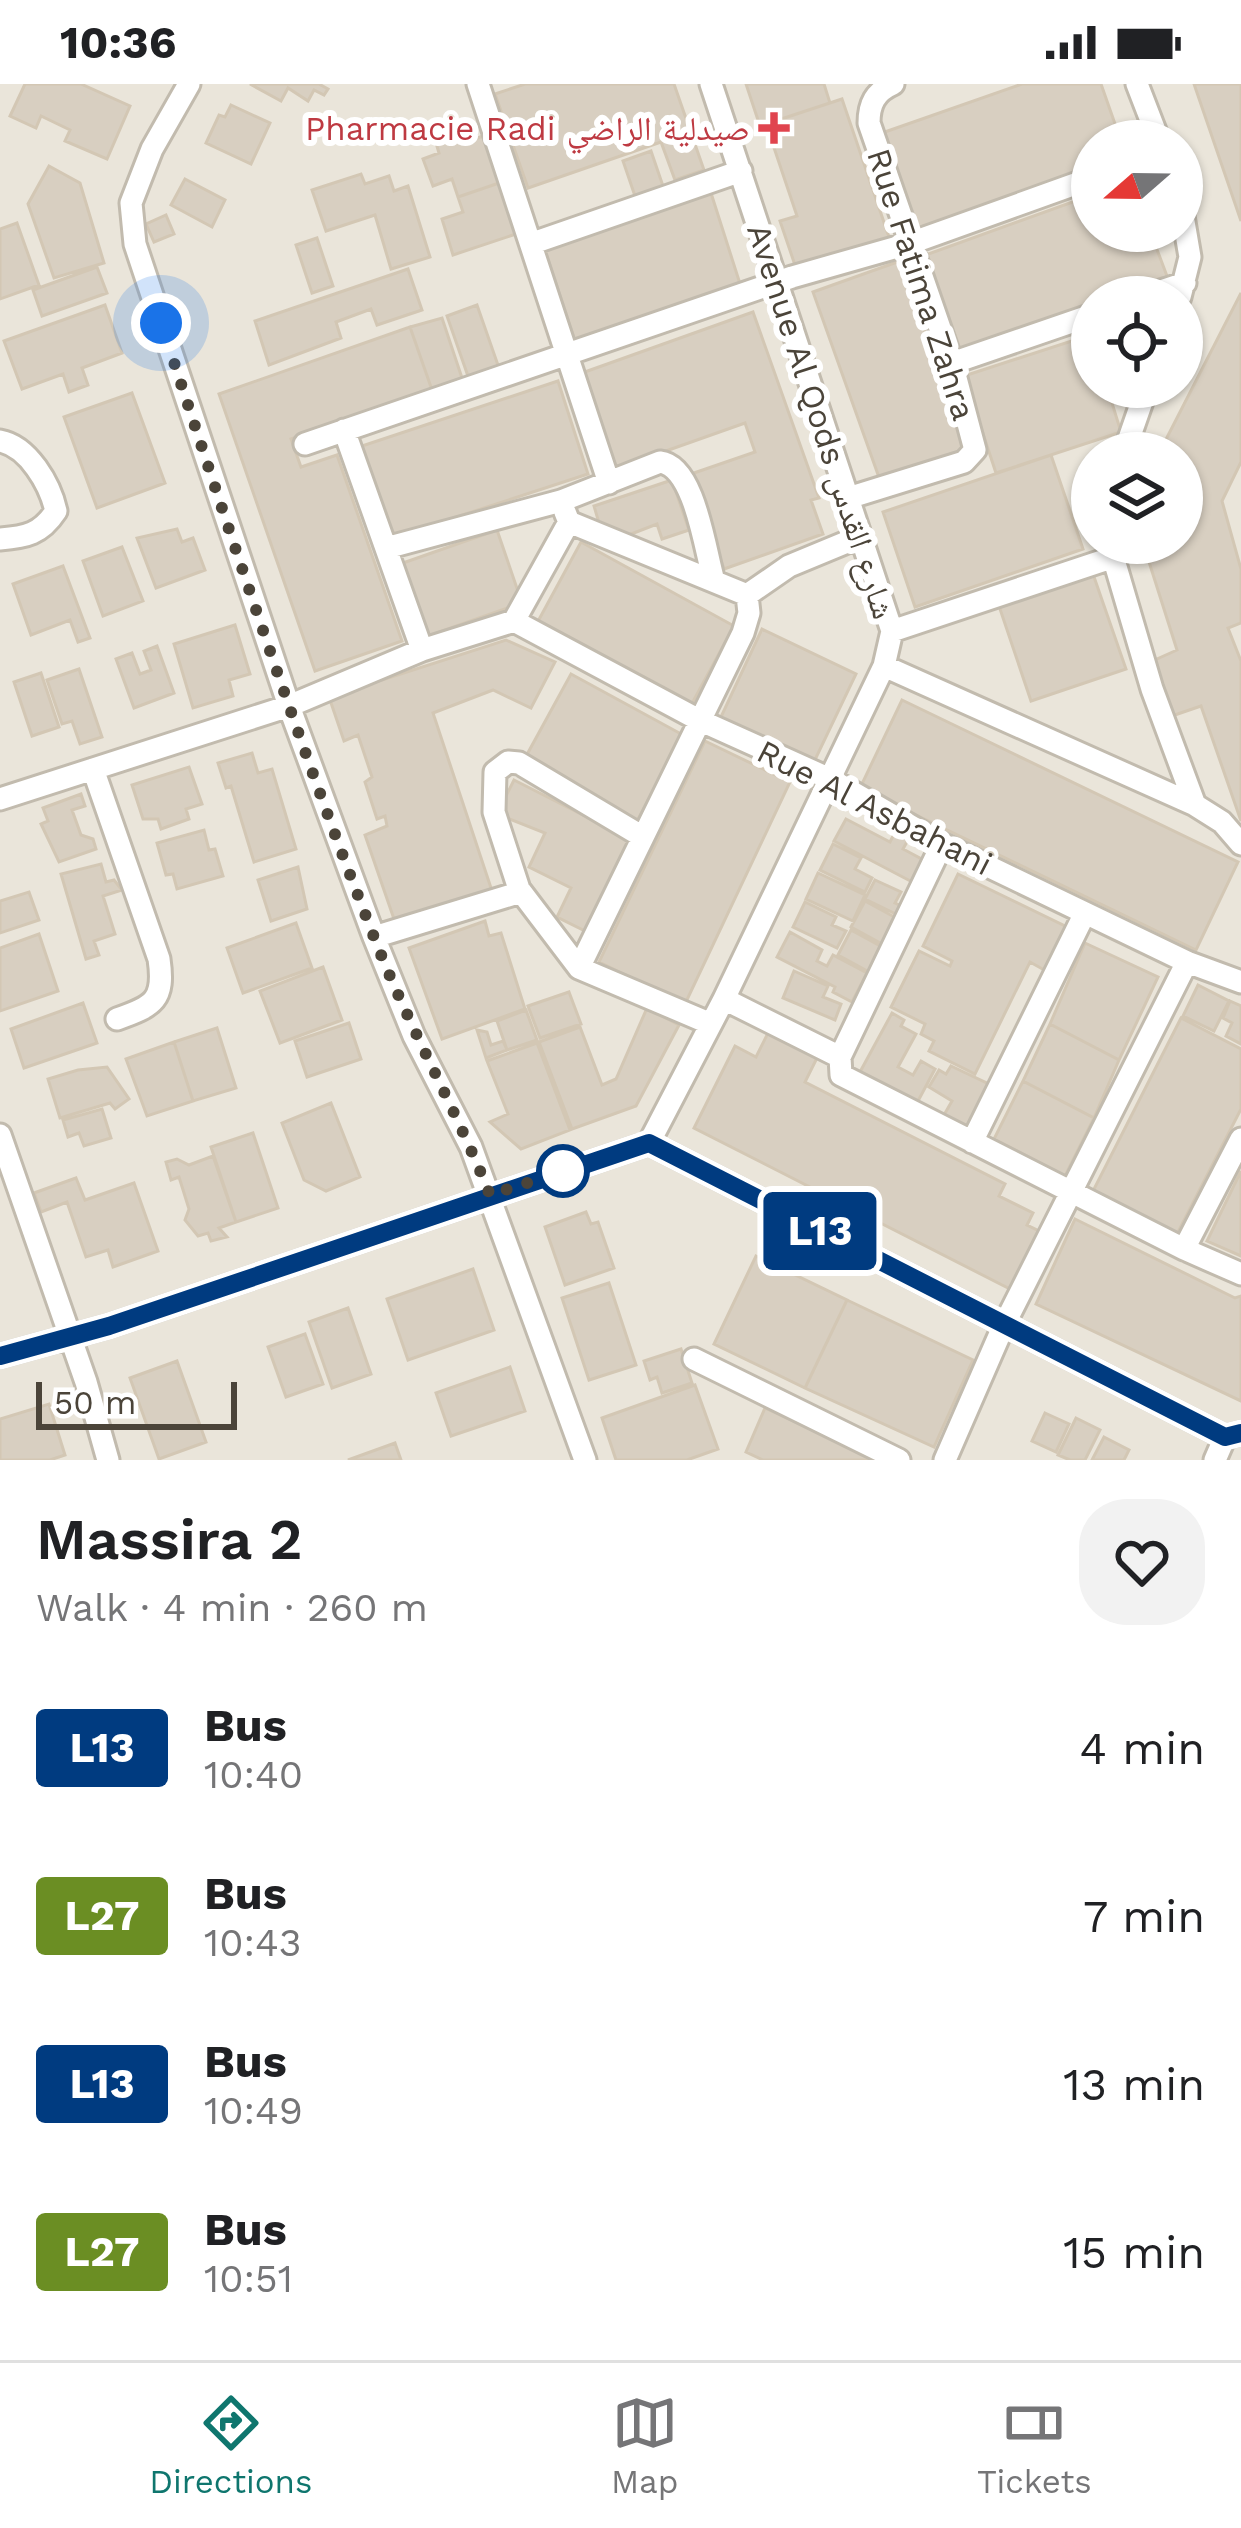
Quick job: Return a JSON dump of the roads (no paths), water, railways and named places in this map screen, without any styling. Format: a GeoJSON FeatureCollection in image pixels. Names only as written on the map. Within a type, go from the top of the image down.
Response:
{"type":"FeatureCollection","features":[{"type":"Feature","properties":{"kind":"street"},"geometry":{"type":"LineString","coordinates":[[189,84],[152,149],[131,203],[134,244],[289,706],[374,937],[414,1036],[471,1147],[585,1460]]}},
{"type":"Feature","properties":{"kind":"street"},"geometry":{"type":"LineString","coordinates":[[478,84],[609,483]]}},
{"type":"Feature","properties":{"kind":"street","name":"Avenue Al Qods شارع القدس"},"geometry":{"type":"LineString","coordinates":[[649,1143],[724,999],[884,666],[892,631],[711,84]]}},
{"type":"Feature","properties":{"kind":"street","name":"Rue Fatima Zahra"},"geometry":{"type":"LineString","coordinates":[[848,498],[972,458],[975,442],[869,123],[869,109],[877,94],[893,84]]}},
{"type":"Feature","properties":{"kind":"street"},"geometry":{"type":"LineString","coordinates":[[1137,84],[1151,120]]}},
{"type":"Feature","properties":{"kind":"street"},"geometry":{"type":"LineString","coordinates":[[532,243],[741,171]]}},
{"type":"Feature","properties":{"kind":"street"},"geometry":{"type":"LineString","coordinates":[[304,444],[1071,186]]}},
{"type":"Feature","properties":{"kind":"street"},"geometry":{"type":"LineString","coordinates":[[952,363],[1071,322]]}},
{"type":"Feature","properties":{"kind":"street"},"geometry":{"type":"LineString","coordinates":[[344,430],[422,650]]}},
{"type":"Feature","properties":{"kind":"street"},"geometry":{"type":"LineString","coordinates":[[0,442],[15,445],[39,472],[56,512],[45,527],[27,536],[0,539]]}},
{"type":"Feature","properties":{"kind":"street"},"geometry":{"type":"LineString","coordinates":[[386,548],[565,511],[609,483],[660,462],[675,466],[689,488],[713,581]]}},
{"type":"Feature","properties":{"kind":"street"},"geometry":{"type":"LineString","coordinates":[[565,511],[747,596]]}},
{"type":"Feature","properties":{"kind":"street"},"geometry":{"type":"LineString","coordinates":[[0,799],[289,706],[422,650],[514,621],[565,511]]}},
{"type":"Feature","properties":{"kind":"street"},"geometry":{"type":"LineString","coordinates":[[747,596],[788,566],[860,537]]}},
{"type":"Feature","properties":{"kind":"street"},"geometry":{"type":"LineString","coordinates":[[892,631],[1072,564]]}},
{"type":"Feature","properties":{"kind":"street"},"geometry":{"type":"LineString","coordinates":[[1114,564],[1152,689],[1195,805]]}},
{"type":"Feature","properties":{"kind":"street"},"geometry":{"type":"LineString","coordinates":[[579,968],[743,633],[749,614],[747,596]]}},
{"type":"Feature","properties":{"kind":"street","name":"Rue Al Asbahani"},"geometry":{"type":"LineString","coordinates":[[514,621],[699,720],[830,779],[942,844],[1187,962],[1241,982]]}},
{"type":"Feature","properties":{"kind":"street"},"geometry":{"type":"LineString","coordinates":[[884,666],[1195,805],[1222,823],[1241,844]]}},
{"type":"Feature","properties":{"kind":"street"},"geometry":{"type":"LineString","coordinates":[[643,837],[519,764],[500,766],[495,772],[494,812],[521,892],[579,968],[711,1024]]}},
{"type":"Feature","properties":{"kind":"street"},"geometry":{"type":"LineString","coordinates":[[93,769],[159,959],[163,985],[143,1010],[117,1019]]}},
{"type":"Feature","properties":{"kind":"street"},"geometry":{"type":"LineString","coordinates":[[942,844],[840,1058],[844,1079],[1241,1274]]}},
{"type":"Feature","properties":{"kind":"street"},"geometry":{"type":"LineString","coordinates":[[374,937],[521,892]]}},
{"type":"Feature","properties":{"kind":"street"},"geometry":{"type":"LineString","coordinates":[[972,1142],[1085,913]]}},
{"type":"Feature","properties":{"kind":"street"},"geometry":{"type":"LineString","coordinates":[[945,1460],[1003,1327],[1187,962]]}},
{"type":"Feature","properties":{"kind":"street"},"geometry":{"type":"LineString","coordinates":[[724,999],[840,1058]]}},
{"type":"Feature","properties":{"kind":"street"},"geometry":{"type":"LineString","coordinates":[[0,1135],[109,1460]]}},
{"type":"Feature","properties":{"kind":"street"},"geometry":{"type":"LineString","coordinates":[[1184,1250],[1241,1139]]}},
{"type":"Feature","properties":{"kind":"street"},"geometry":{"type":"LineString","coordinates":[[0,1357],[71,1338],[649,1143],[1003,1327],[1233,1435],[1215,1460]]}},
{"type":"Feature","properties":{"kind":"street"},"geometry":{"type":"LineString","coordinates":[[694,1359],[899,1460]]}},
{"type":"Feature","properties":{"kind":"place","name":"Pharmacie Radi صيدلية الراضي"},"geometry":{"type":"Point","coordinates":[774,128]}}]}
